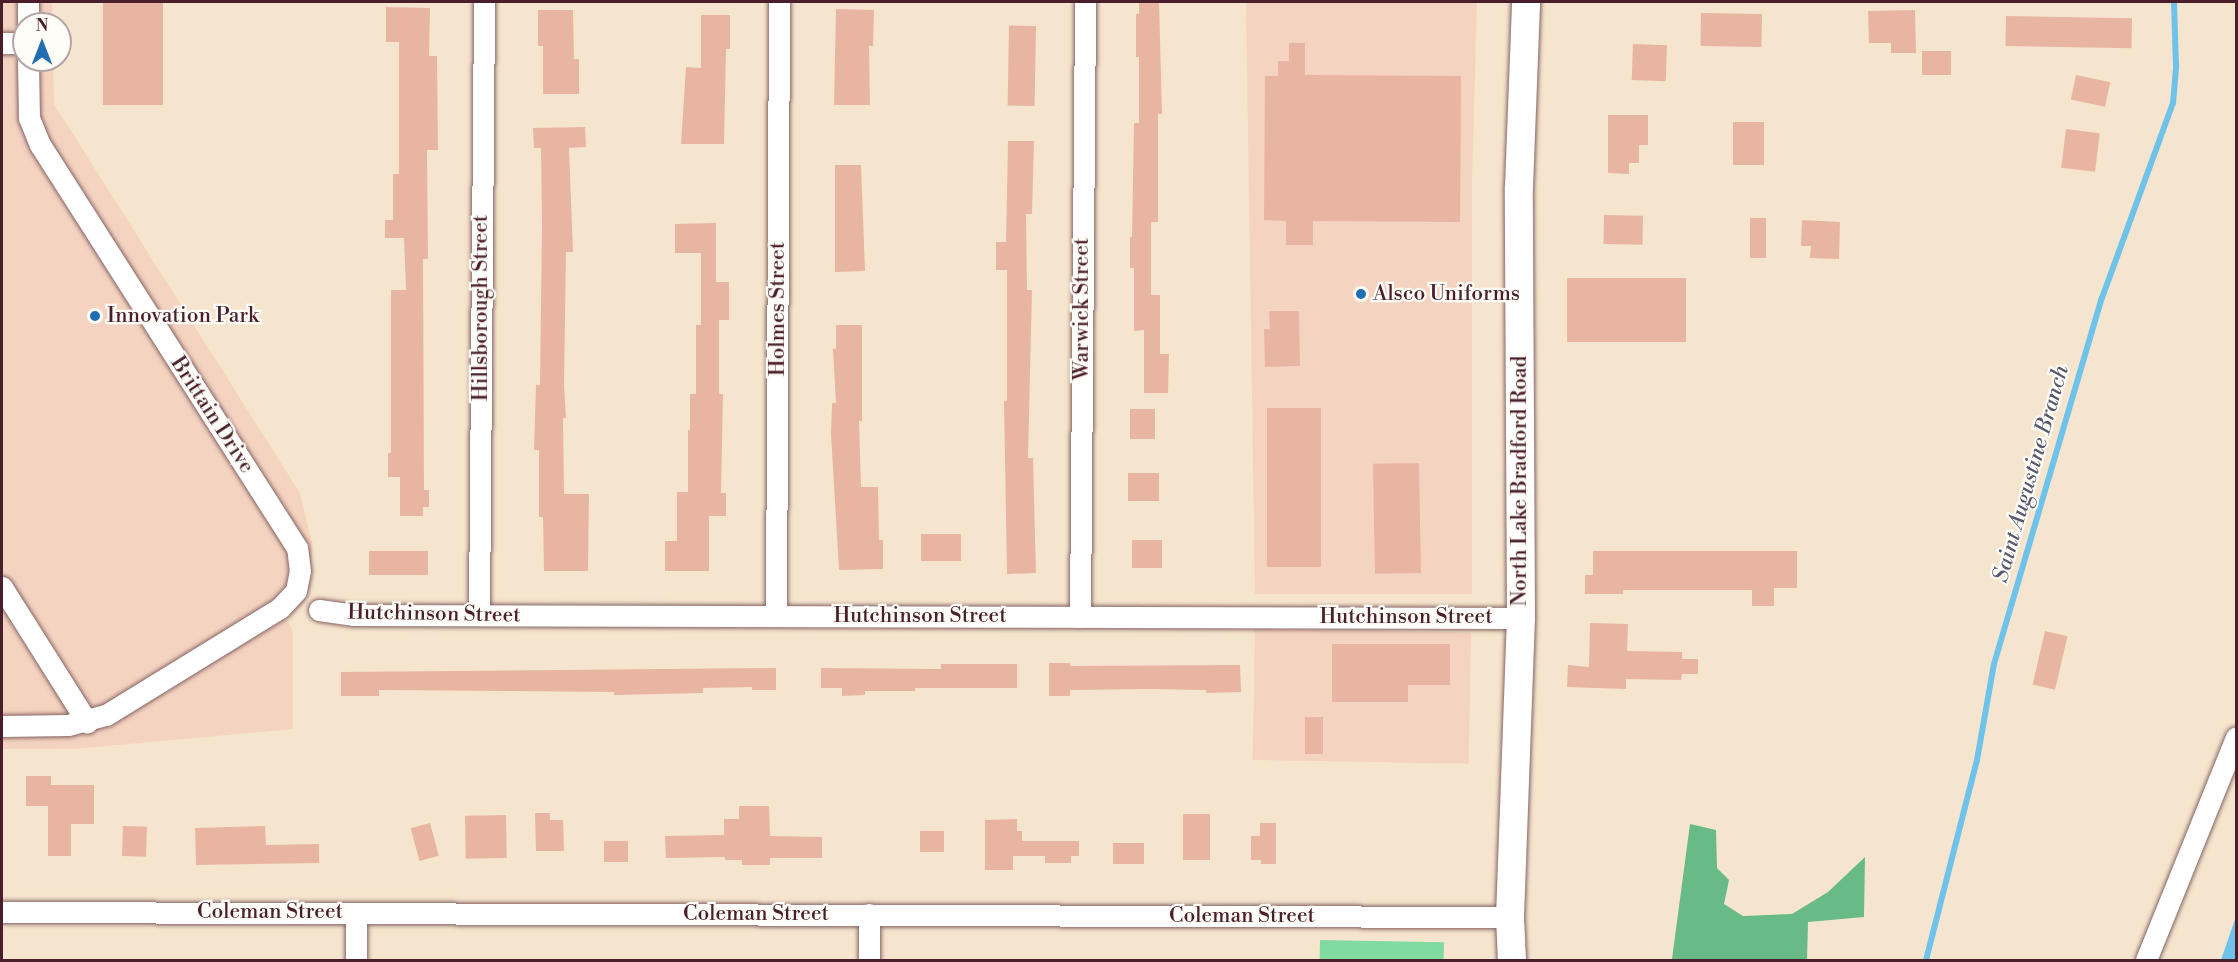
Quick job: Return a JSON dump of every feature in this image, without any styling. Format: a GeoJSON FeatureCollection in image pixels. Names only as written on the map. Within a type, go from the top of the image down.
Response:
{"type":"FeatureCollection","features":[{"type":"Feature","properties":{"kind":"main road","name":"North Lake Bradford Road"},"geometry":{"type":"LineString","coordinates":[[1512,960],[1510,917],[1521,618],[1519,188],[1526,2]]}},
{"type":"Feature","properties":{"kind":"street","name":"Hillsborough Street"},"geometry":{"type":"LineString","coordinates":[[480,615],[484,2]]}},
{"type":"Feature","properties":{"kind":"street","name":"Holmes Street"},"geometry":{"type":"LineString","coordinates":[[776,616],[779,2]]}},
{"type":"Feature","properties":{"kind":"street","name":"Warwick Street"},"geometry":{"type":"LineString","coordinates":[[1080,617],[1085,2]]}},
{"type":"Feature","properties":{"kind":"street","name":"Brittain Drive"},"geometry":{"type":"LineString","coordinates":[[28,72],[29,118],[40,145],[297,548],[300,560],[298,582],[290,601],[121,708],[87,722]]}},
{"type":"Feature","properties":{"kind":"street"},"geometry":{"type":"LineString","coordinates":[[2,587],[87,722],[49,726],[2,726]]}},
{"type":"Feature","properties":{"kind":"street","name":"Hutchinson Street"},"geometry":{"type":"LineString","coordinates":[[319,610],[353,615],[1521,618]]}},
{"type":"Feature","properties":{"kind":"street"},"geometry":{"type":"LineString","coordinates":[[2146,960],[2236,737]]}},
{"type":"Feature","properties":{"kind":"street","name":"Coleman Street"},"geometry":{"type":"LineString","coordinates":[[2,912],[1510,917]]}},
{"type":"Feature","properties":{"kind":"street"},"geometry":{"type":"LineString","coordinates":[[356,913],[356,960]]}},
{"type":"Feature","properties":{"kind":"street"},"geometry":{"type":"LineString","coordinates":[[869,914],[869,960]]}},
{"type":"Feature","properties":{"kind":"shaded area","name":"Innovation Park"},"geometry":{"type":"Polygon","coordinates":[[[2,2],[52,2],[52,12],[12,12],[12,72],[53,72],[54,104],[300,493],[312,544],[311,587],[302,606],[286,619],[293,630],[293,729],[74,749],[2,749],[2,2]]]}},
{"type":"Feature","properties":{"kind":"shaded area","name":"Alsco Uniforms"},"geometry":{"type":"Polygon","coordinates":[[[1246,2],[1477,2],[1472,181],[1472,594],[1255,594],[1246,2]]]}},
{"type":"Feature","properties":{"kind":"shaded area"},"geometry":{"type":"Polygon","coordinates":[[[1255,629],[1471,633],[1469,764],[1253,760],[1255,629]]]}},
{"type":"Feature","properties":{"kind":"green space"},"geometry":{"type":"Polygon","coordinates":[[[1690,824],[1716,830],[1717,868],[1729,880],[1724,904],[1743,916],[1792,914],[1828,892],[1865,857],[1864,917],[1808,922],[1807,960],[1672,959],[1690,824]]]}},
{"type":"Feature","properties":{"kind":"green space"},"geometry":{"type":"Polygon","coordinates":[[[1320,940],[1444,942],[1444,960],[1320,960],[1320,940]]]}},
{"type":"Feature","properties":{"kind":"water"},"geometry":{"type":"Polygon","coordinates":[[[2236,917],[2236,960],[2221,960],[2233,925],[2236,917]]]}},
{"type":"Feature","properties":{"kind":"building"},"geometry":{"type":"Polygon","coordinates":[[[103,2],[163,2],[163,105],[103,105],[103,2]]]}},
{"type":"Feature","properties":{"kind":"building"},"geometry":{"type":"Polygon","coordinates":[[[1139,2],[1159,2],[1162,114],[1158,114],[1158,222],[1151,222],[1151,295],[1160,295],[1160,354],[1169,354],[1168,393],[1144,393],[1144,330],[1134,331],[1134,268],[1130,268],[1130,237],[1132,237],[1134,123],[1139,123],[1139,57],[1136,57],[1136,14],[1139,14],[1139,2]]]}},
{"type":"Feature","properties":{"kind":"building"},"geometry":{"type":"Polygon","coordinates":[[[386,7],[430,8],[429,56],[437,56],[438,150],[427,150],[428,259],[423,259],[424,490],[429,490],[429,507],[423,507],[423,516],[400,516],[400,477],[388,477],[388,453],[391,453],[391,290],[406,290],[404,238],[385,238],[385,220],[393,220],[393,174],[399,174],[399,42],[386,42],[386,7]]]}},
{"type":"Feature","properties":{"kind":"building"},"geometry":{"type":"Polygon","coordinates":[[[836,9],[874,10],[873,46],[869,46],[870,105],[834,105],[836,9]]]}},
{"type":"Feature","properties":{"kind":"building"},"geometry":{"type":"Polygon","coordinates":[[[538,10],[573,10],[574,59],[579,59],[579,94],[543,94],[543,46],[538,46],[538,10]]]}},
{"type":"Feature","properties":{"kind":"building"},"geometry":{"type":"Polygon","coordinates":[[[1915,10],[1916,53],[1891,53],[1891,43],[1869,43],[1868,11],[1915,10]]]}},
{"type":"Feature","properties":{"kind":"building"},"geometry":{"type":"Polygon","coordinates":[[[1701,13],[1762,14],[1761,47],[1700,46],[1701,13]]]}},
{"type":"Feature","properties":{"kind":"building"},"geometry":{"type":"Polygon","coordinates":[[[701,15],[730,15],[730,49],[726,49],[724,144],[681,144],[686,67],[701,68],[701,15]]]}},
{"type":"Feature","properties":{"kind":"building"},"geometry":{"type":"Polygon","coordinates":[[[2006,16],[2132,18],[2131,48],[2005,46],[2006,16]]]}},
{"type":"Feature","properties":{"kind":"building"},"geometry":{"type":"Polygon","coordinates":[[[1009,26],[1036,26],[1035,106],[1008,106],[1009,26]]]}},
{"type":"Feature","properties":{"kind":"building"},"geometry":{"type":"Polygon","coordinates":[[[1289,43],[1305,43],[1305,75],[1461,76],[1460,222],[1313,221],[1313,245],[1286,245],[1286,221],[1264,220],[1265,76],[1278,76],[1278,61],[1289,61],[1289,43]]]}},
{"type":"Feature","properties":{"kind":"building"},"geometry":{"type":"Polygon","coordinates":[[[1633,44],[1667,45],[1666,81],[1632,80],[1633,44]]]}},
{"type":"Feature","properties":{"kind":"building"},"geometry":{"type":"Polygon","coordinates":[[[1922,51],[1951,51],[1951,75],[1922,75],[1922,51]]]}},
{"type":"Feature","properties":{"kind":"building"},"geometry":{"type":"Polygon","coordinates":[[[2076,75],[2110,82],[2105,107],[2071,99],[2076,75]]]}},
{"type":"Feature","properties":{"kind":"building"},"geometry":{"type":"Polygon","coordinates":[[[1608,115],[1648,115],[1648,145],[1639,145],[1639,163],[1629,163],[1629,174],[1608,173],[1608,115]]]}},
{"type":"Feature","properties":{"kind":"building"},"geometry":{"type":"Polygon","coordinates":[[[1733,122],[1764,122],[1764,165],[1733,165],[1733,122]]]}},
{"type":"Feature","properties":{"kind":"building"},"geometry":{"type":"Polygon","coordinates":[[[585,127],[586,147],[569,148],[573,252],[566,252],[564,385],[566,418],[563,418],[564,494],[589,494],[588,571],[544,571],[543,517],[539,517],[539,450],[534,450],[536,385],[540,385],[541,148],[534,148],[533,128],[585,127]]]}},
{"type":"Feature","properties":{"kind":"building"},"geometry":{"type":"Polygon","coordinates":[[[2066,129],[2100,133],[2095,172],[2061,168],[2066,129]]]}},
{"type":"Feature","properties":{"kind":"building"},"geometry":{"type":"Polygon","coordinates":[[[1008,141],[1034,141],[1032,214],[1026,214],[1027,290],[1032,290],[1028,458],[1033,458],[1036,573],[1007,574],[1004,401],[1007,401],[1007,270],[996,270],[996,242],[1006,242],[1008,141]]]}},
{"type":"Feature","properties":{"kind":"building"},"geometry":{"type":"Polygon","coordinates":[[[835,165],[861,165],[865,271],[835,272],[835,165]]]}},
{"type":"Feature","properties":{"kind":"building"},"geometry":{"type":"Polygon","coordinates":[[[1604,215],[1643,216],[1642,245],[1603,244],[1604,215]]]}},
{"type":"Feature","properties":{"kind":"building"},"geometry":{"type":"Polygon","coordinates":[[[1750,218],[1766,218],[1766,258],[1750,258],[1750,218]]]}},
{"type":"Feature","properties":{"kind":"building"},"geometry":{"type":"Polygon","coordinates":[[[1802,220],[1840,222],[1839,259],[1810,258],[1811,246],[1801,246],[1802,220]]]}},
{"type":"Feature","properties":{"kind":"building"},"geometry":{"type":"Polygon","coordinates":[[[716,223],[716,282],[729,282],[729,320],[719,320],[719,394],[723,394],[721,493],[726,493],[726,516],[709,516],[709,571],[665,571],[665,541],[677,541],[677,492],[688,492],[690,394],[696,394],[696,325],[701,325],[701,253],[675,253],[675,224],[716,223]]]}},
{"type":"Feature","properties":{"kind":"building"},"geometry":{"type":"Polygon","coordinates":[[[1567,278],[1686,278],[1686,342],[1567,342],[1567,278]]]}},
{"type":"Feature","properties":{"kind":"building"},"geometry":{"type":"Polygon","coordinates":[[[1269,311],[1299,311],[1300,366],[1265,367],[1264,329],[1270,329],[1269,311]]]}},
{"type":"Feature","properties":{"kind":"building"},"geometry":{"type":"Polygon","coordinates":[[[836,325],[862,325],[862,421],[859,421],[861,487],[878,487],[879,540],[883,540],[883,569],[839,570],[831,434],[832,403],[836,403],[833,349],[836,349],[836,325]]]}},
{"type":"Feature","properties":{"kind":"building"},"geometry":{"type":"Polygon","coordinates":[[[1267,408],[1321,408],[1321,567],[1267,567],[1267,408]]]}},
{"type":"Feature","properties":{"kind":"building"},"geometry":{"type":"Polygon","coordinates":[[[1130,409],[1155,409],[1155,439],[1130,439],[1130,409]]]}},
{"type":"Feature","properties":{"kind":"building"},"geometry":{"type":"Polygon","coordinates":[[[1419,463],[1421,573],[1375,574],[1373,464],[1419,463]]]}},
{"type":"Feature","properties":{"kind":"building"},"geometry":{"type":"Polygon","coordinates":[[[1128,473],[1159,473],[1159,501],[1128,501],[1128,473]]]}},
{"type":"Feature","properties":{"kind":"building"},"geometry":{"type":"Polygon","coordinates":[[[921,534],[961,534],[961,561],[921,561],[921,534]]]}},
{"type":"Feature","properties":{"kind":"building"},"geometry":{"type":"Polygon","coordinates":[[[1132,540],[1162,540],[1162,568],[1132,568],[1132,540]]]}},
{"type":"Feature","properties":{"kind":"building"},"geometry":{"type":"Polygon","coordinates":[[[369,551],[428,551],[428,575],[369,575],[369,551]]]}},
{"type":"Feature","properties":{"kind":"building"},"geometry":{"type":"Polygon","coordinates":[[[1593,551],[1797,551],[1797,588],[1774,588],[1774,606],[1752,606],[1752,590],[1623,590],[1623,594],[1585,594],[1585,575],[1593,575],[1593,551]]]}},
{"type":"Feature","properties":{"kind":"building"},"geometry":{"type":"Polygon","coordinates":[[[1590,623],[1628,624],[1627,651],[1682,652],[1682,659],[1698,659],[1698,674],[1682,674],[1681,680],[1626,679],[1626,689],[1567,687],[1568,665],[1589,667],[1590,623]]]}},
{"type":"Feature","properties":{"kind":"building"},"geometry":{"type":"Polygon","coordinates":[[[2045,631],[2067,636],[2055,690],[2033,685],[2045,631]]]}},
{"type":"Feature","properties":{"kind":"building"},"geometry":{"type":"Polygon","coordinates":[[[1332,644],[1450,644],[1450,685],[1408,685],[1408,702],[1332,702],[1332,644]]]}},
{"type":"Feature","properties":{"kind":"building"},"geometry":{"type":"Polygon","coordinates":[[[1049,663],[1070,663],[1070,666],[1240,665],[1241,692],[1206,693],[1206,690],[1149,689],[1070,690],[1070,696],[1049,696],[1049,663]]]}},
{"type":"Feature","properties":{"kind":"building"},"geometry":{"type":"Polygon","coordinates":[[[941,664],[1017,664],[1017,688],[915,688],[915,691],[865,691],[865,695],[842,696],[842,688],[821,688],[821,668],[941,669],[941,664]]]}},
{"type":"Feature","properties":{"kind":"building"},"geometry":{"type":"Polygon","coordinates":[[[776,668],[776,690],[752,690],[752,687],[703,688],[703,693],[614,695],[614,692],[379,690],[379,696],[341,696],[341,672],[776,668]]]}},
{"type":"Feature","properties":{"kind":"building"},"geometry":{"type":"Polygon","coordinates":[[[1305,717],[1323,717],[1323,754],[1305,754],[1305,717]]]}},
{"type":"Feature","properties":{"kind":"building"},"geometry":{"type":"Polygon","coordinates":[[[26,776],[51,776],[51,785],[94,785],[94,824],[71,824],[71,856],[48,856],[48,806],[26,806],[26,776]]]}},
{"type":"Feature","properties":{"kind":"building"},"geometry":{"type":"Polygon","coordinates":[[[739,806],[769,806],[770,836],[822,837],[822,858],[770,858],[770,865],[742,865],[742,860],[725,860],[725,857],[666,858],[665,836],[724,835],[724,819],[739,819],[739,806]]]}},
{"type":"Feature","properties":{"kind":"building"},"geometry":{"type":"Polygon","coordinates":[[[535,813],[550,813],[550,820],[563,820],[564,851],[536,851],[535,813]]]}},
{"type":"Feature","properties":{"kind":"building"},"geometry":{"type":"Polygon","coordinates":[[[1183,814],[1210,814],[1210,860],[1183,860],[1183,814]]]}},
{"type":"Feature","properties":{"kind":"building"},"geometry":{"type":"Polygon","coordinates":[[[506,815],[507,858],[466,859],[465,816],[506,815]]]}},
{"type":"Feature","properties":{"kind":"building"},"geometry":{"type":"Polygon","coordinates":[[[1017,819],[1017,831],[1022,831],[1022,841],[1079,841],[1079,856],[1071,856],[1071,863],[1045,863],[1045,856],[1013,856],[1013,870],[985,870],[985,820],[1017,819]]]}},
{"type":"Feature","properties":{"kind":"building"},"geometry":{"type":"Polygon","coordinates":[[[430,823],[439,856],[419,861],[411,828],[430,823]]]}},
{"type":"Feature","properties":{"kind":"building"},"geometry":{"type":"Polygon","coordinates":[[[1260,823],[1276,823],[1276,864],[1261,864],[1261,860],[1251,860],[1251,836],[1260,836],[1260,823]]]}},
{"type":"Feature","properties":{"kind":"building"},"geometry":{"type":"Polygon","coordinates":[[[123,826],[147,827],[146,857],[122,856],[123,826]]]}},
{"type":"Feature","properties":{"kind":"building"},"geometry":{"type":"Polygon","coordinates":[[[265,826],[266,845],[319,844],[319,863],[196,865],[195,828],[265,826]]]}},
{"type":"Feature","properties":{"kind":"building"},"geometry":{"type":"Polygon","coordinates":[[[920,831],[944,831],[944,852],[920,852],[920,831]]]}},
{"type":"Feature","properties":{"kind":"building"},"geometry":{"type":"Polygon","coordinates":[[[604,841],[628,841],[628,862],[604,862],[604,841]]]}},
{"type":"Feature","properties":{"kind":"building"},"geometry":{"type":"Polygon","coordinates":[[[1113,843],[1144,843],[1144,864],[1113,864],[1113,843]]]}},
{"type":"Feature","properties":{"kind":"waterway","name":"Saint Augustine Branch"},"geometry":{"type":"LineString","coordinates":[[1926,960],[1977,760],[1994,664],[2102,298],[2173,103],[2176,66],[2174,2]]}},
{"type":"Feature","properties":{"kind":"place","name":"Alsco Uniforms"},"geometry":{"type":"Point","coordinates":[1361,294]}},
{"type":"Feature","properties":{"kind":"place","name":"Innovation Park"},"geometry":{"type":"Point","coordinates":[95,316]}}]}
